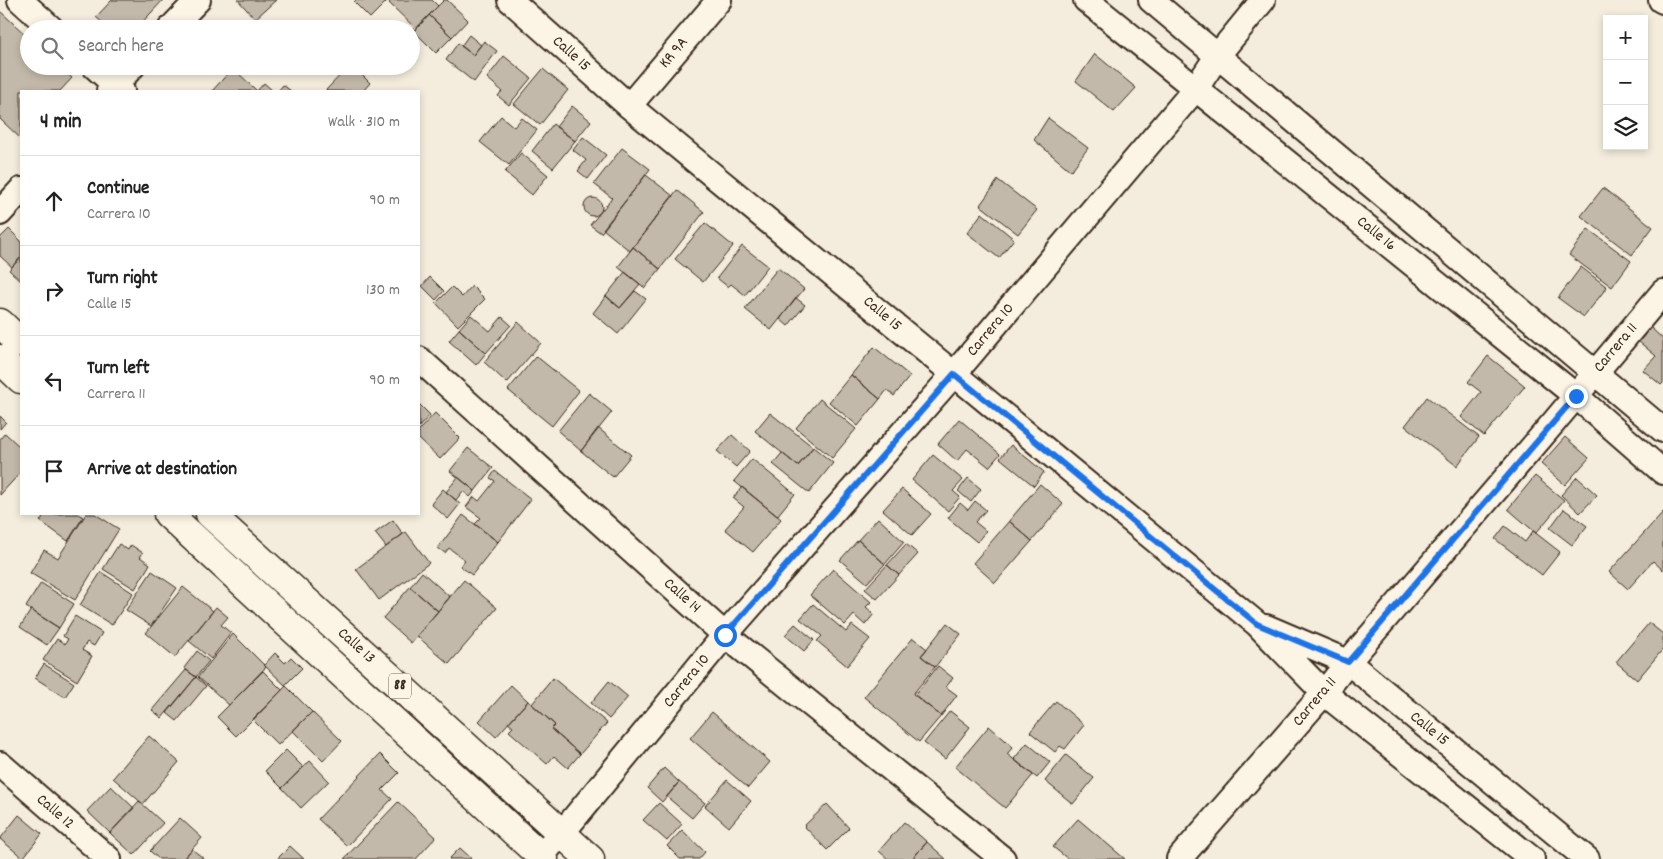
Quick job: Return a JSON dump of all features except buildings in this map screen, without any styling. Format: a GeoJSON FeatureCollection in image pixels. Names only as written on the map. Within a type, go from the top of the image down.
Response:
{"type":"FeatureCollection","features":[{"type":"Feature","properties":{"kind":"highway"},"geometry":{"type":"LineString","coordinates":[[0,323],[20,342]]}},
{"type":"Feature","properties":{"kind":"highway"},"geometry":{"type":"LineString","coordinates":[[0,359],[20,378]]}},
{"type":"Feature","properties":{"kind":"highway","name":"Calle 13"},"geometry":{"type":"LineString","coordinates":[[169,515],[541,858]]}},
{"type":"Feature","properties":{"kind":"highway","name":"Calle 13"},"geometry":{"type":"LineString","coordinates":[[211,515],[590,859]]}},
{"type":"Feature","properties":{"kind":"street"},"geometry":{"type":"LineString","coordinates":[[20,0],[42,20]]}},
{"type":"Feature","properties":{"kind":"street"},"geometry":{"type":"LineString","coordinates":[[179,20],[198,0]]}},
{"type":"Feature","properties":{"kind":"street","name":"Calle 15"},"geometry":{"type":"LineString","coordinates":[[510,0],[629,106],[1257,624],[1324,693],[1532,859]]}},
{"type":"Feature","properties":{"kind":"street","name":"KR 9A"},"geometry":{"type":"LineString","coordinates":[[629,106],[719,0]]}},
{"type":"Feature","properties":{"kind":"street","name":"Calle 16"},"geometry":{"type":"LineString","coordinates":[[1086,0],[1576,396],[1663,472]]}},
{"type":"Feature","properties":{"kind":"street"},"geometry":{"type":"LineString","coordinates":[[1151,0],[1663,430]]}},
{"type":"Feature","properties":{"kind":"street","name":"Carrera 10"},"geometry":{"type":"LineString","coordinates":[[541,858],[725,635],[954,374],[1196,88],[1218,55],[1263,0]]}},
{"type":"Feature","properties":{"kind":"street"},"geometry":{"type":"LineString","coordinates":[[102,75],[115,89],[126,75]]}},
{"type":"Feature","properties":{"kind":"street"},"geometry":{"type":"LineString","coordinates":[[0,213],[20,191]]}},
{"type":"Feature","properties":{"kind":"street","name":"Carrera 11"},"geometry":{"type":"LineString","coordinates":[[1178,859],[1324,693],[1348,662],[1663,292]]}},
{"type":"Feature","properties":{"kind":"street","name":"Calle 14"},"geometry":{"type":"LineString","coordinates":[[420,360],[725,635],[1003,859]]}},
{"type":"Feature","properties":{"kind":"street","name":"Calle 15"},"geometry":{"type":"LineString","coordinates":[[1257,624],[1348,662],[1587,859]]}},
{"type":"Feature","properties":{"kind":"street","name":"Calle 12"},"geometry":{"type":"LineString","coordinates":[[0,764],[109,859]]}},
{"type":"Feature","properties":{"kind":"route"},"geometry":{"type":"LineString","coordinates":[[725,635],[954,374],[1257,624],[1348,662],[1576,396]]}}]}
